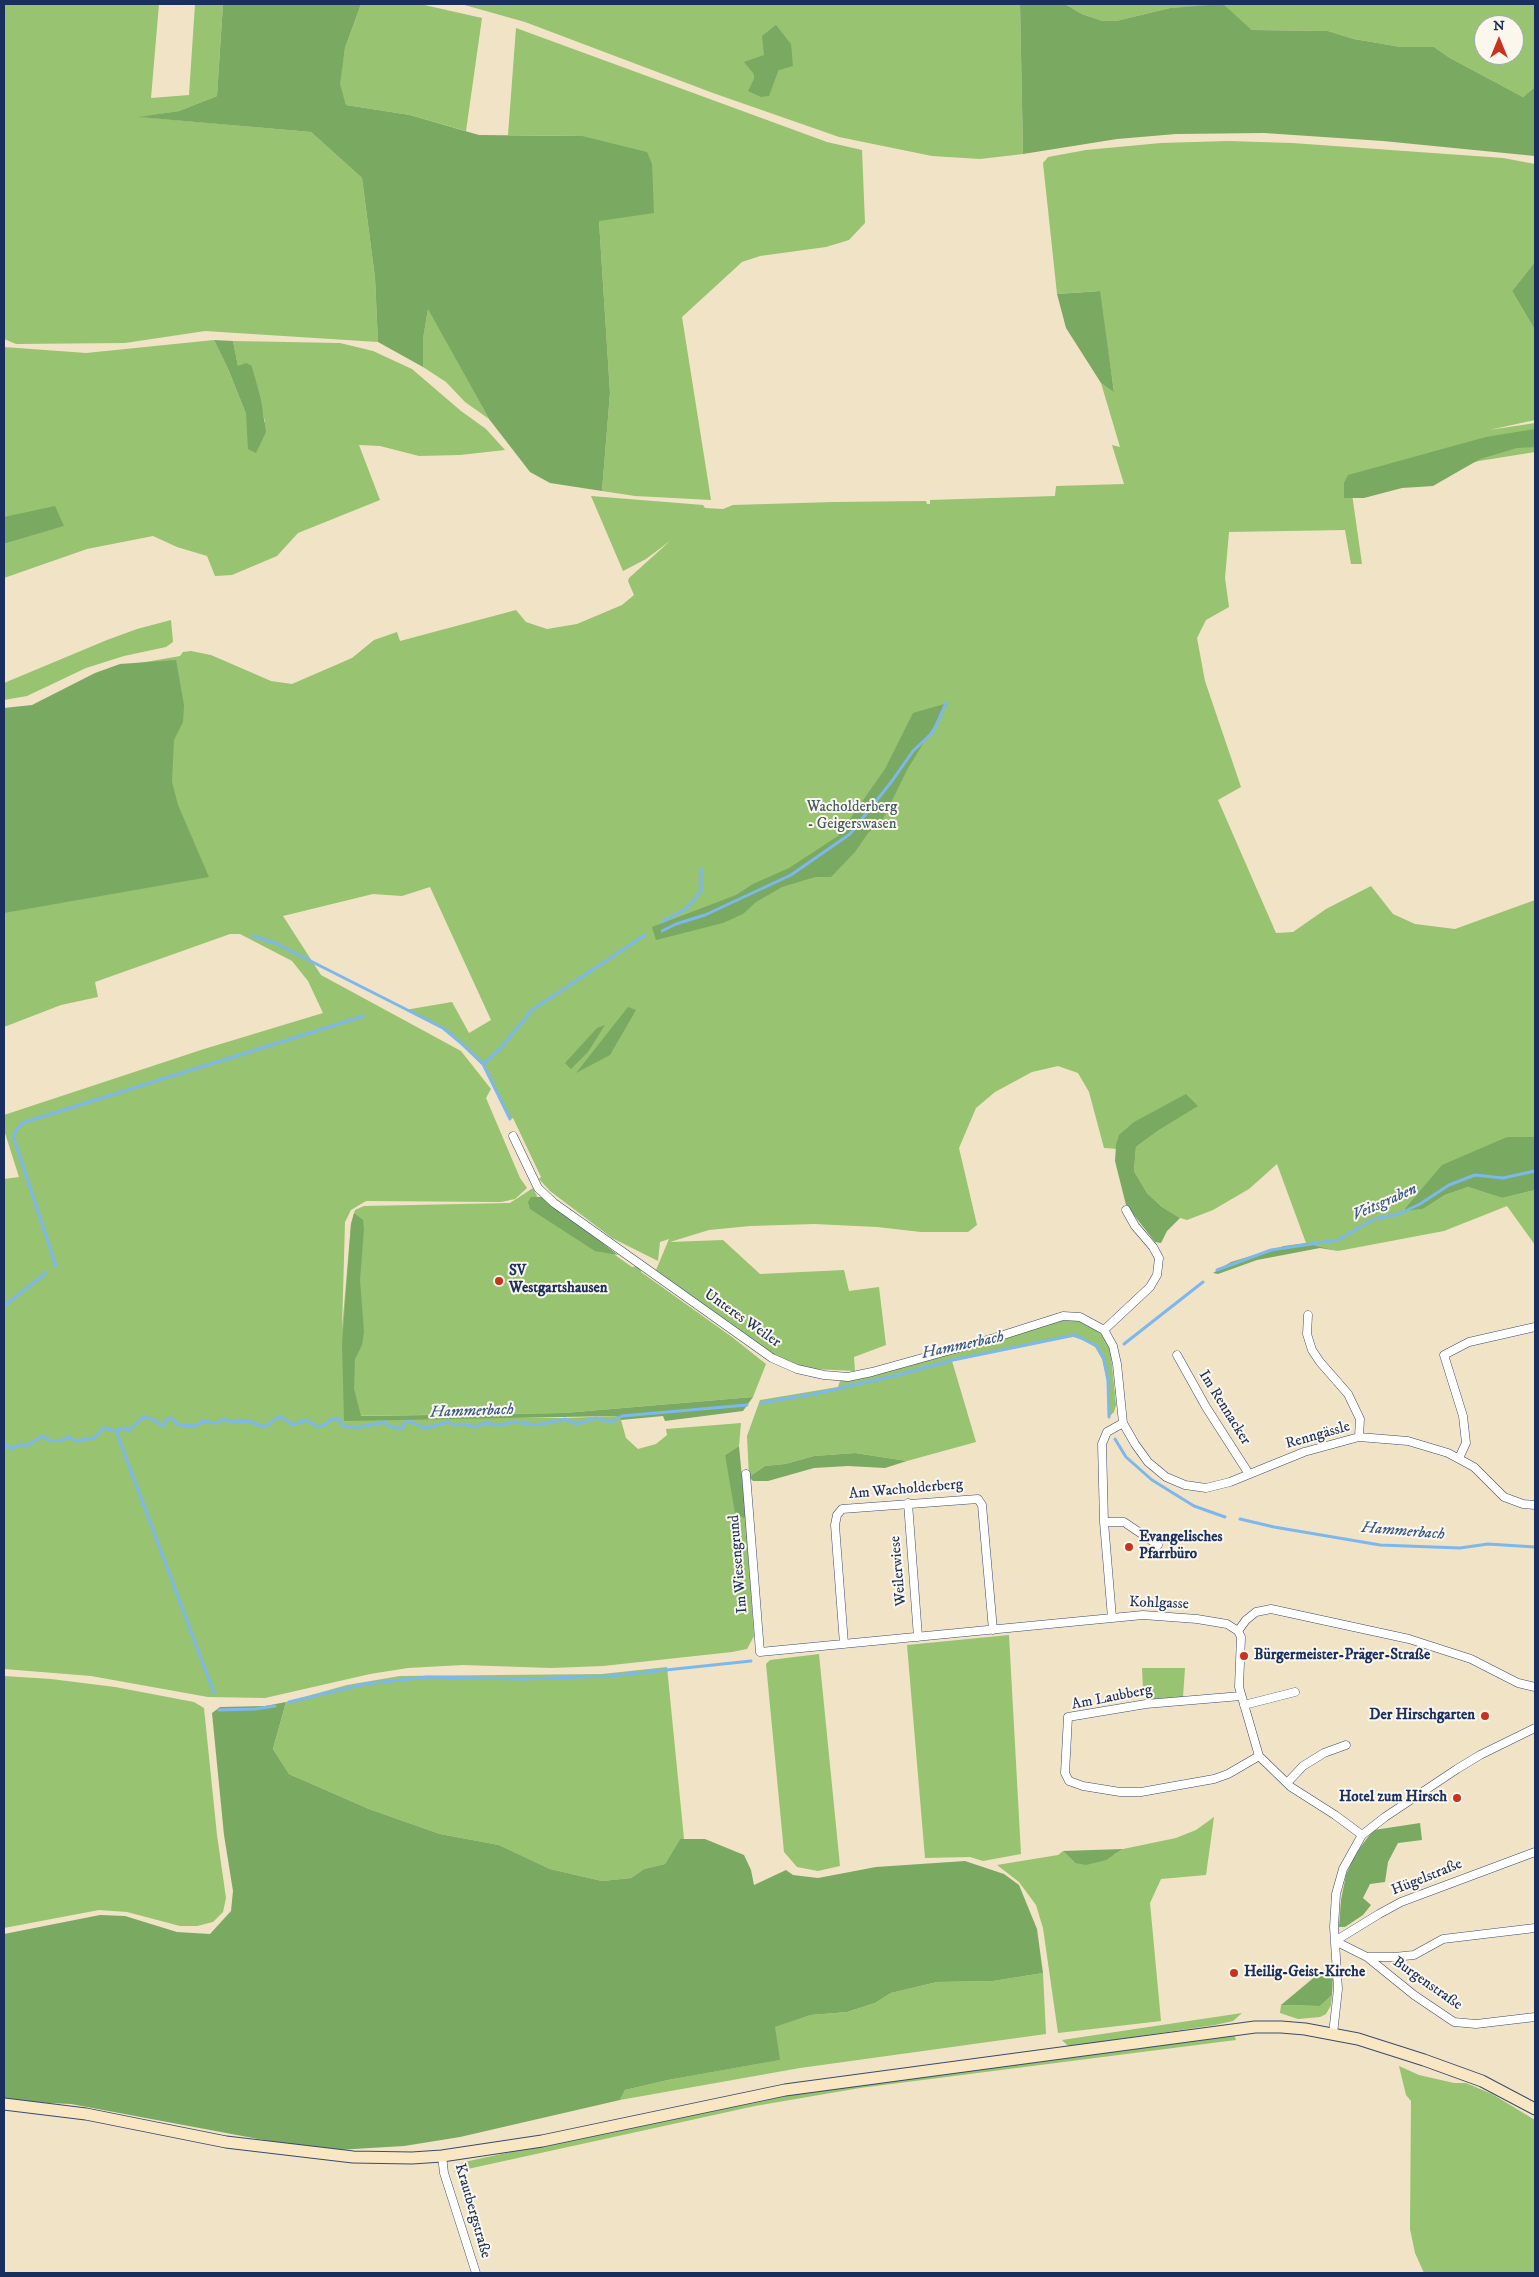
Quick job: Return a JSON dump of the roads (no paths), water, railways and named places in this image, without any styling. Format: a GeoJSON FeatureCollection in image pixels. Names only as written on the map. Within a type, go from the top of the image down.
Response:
{"type":"FeatureCollection","features":[{"type":"Feature","properties":{"kind":"main road"},"geometry":{"type":"LineString","coordinates":[[4,2104],[36,2106],[86,2114],[226,2142],[387,2158],[442,2156],[542,2141],[785,2090],[1255,2027],[1305,2028],[1358,2039],[1482,2081],[1535,2109]]}},
{"type":"Feature","properties":{"kind":"street","name":"Unteres Weiler"},"geometry":{"type":"LineString","coordinates":[[513,1136],[538,1188],[554,1203],[772,1358],[797,1370],[824,1375],[848,1376],[872,1372],[994,1338],[1063,1316],[1080,1317],[1104,1330]]}},
{"type":"Feature","properties":{"kind":"street"},"geometry":{"type":"LineString","coordinates":[[1112,1618],[1104,1522],[1102,1444],[1107,1432],[1123,1422],[1117,1364],[1113,1346],[1104,1330],[1150,1288],[1157,1275],[1159,1258],[1153,1247],[1135,1226],[1126,1210]]}},
{"type":"Feature","properties":{"kind":"street"},"geometry":{"type":"LineString","coordinates":[[1308,1315],[1307,1334],[1312,1350],[1348,1394],[1360,1419],[1360,1437]]}},
{"type":"Feature","properties":{"kind":"street"},"geometry":{"type":"LineString","coordinates":[[1460,1458],[1466,1443],[1463,1416],[1444,1355],[1469,1342],[1535,1327]]}},
{"type":"Feature","properties":{"kind":"street","name":"Im Rennacker"},"geometry":{"type":"LineString","coordinates":[[1177,1355],[1206,1407],[1249,1474]]}},
{"type":"Feature","properties":{"kind":"street","name":"Renngässle"},"geometry":{"type":"LineString","coordinates":[[1123,1422],[1134,1444],[1148,1462],[1166,1477],[1185,1485],[1206,1488],[1230,1482],[1304,1452],[1360,1437],[1408,1441],[1460,1458],[1474,1468],[1504,1497],[1523,1504],[1535,1505]]}},
{"type":"Feature","properties":{"kind":"street","name":"Im Wiesengrund"},"geometry":{"type":"LineString","coordinates":[[746,1474],[760,1652]]}},
{"type":"Feature","properties":{"kind":"street","name":"Am Wacholderberg"},"geometry":{"type":"LineString","coordinates":[[844,1644],[835,1525],[837,1515],[842,1509],[978,1499],[982,1505],[992,1630]]}},
{"type":"Feature","properties":{"kind":"street","name":"Weilerwiese"},"geometry":{"type":"LineString","coordinates":[[908,1503],[918,1637]]}},
{"type":"Feature","properties":{"kind":"street"},"geometry":{"type":"LineString","coordinates":[[1104,1522],[1124,1522],[1158,1545]]}},
{"type":"Feature","properties":{"kind":"street"},"geometry":{"type":"LineString","coordinates":[[1362,1835],[1336,1815],[1286,1783],[1259,1756],[1239,1687],[1241,1637],[1238,1631],[1246,1620],[1256,1612],[1271,1609],[1409,1639],[1471,1659],[1518,1683],[1535,1687]]}},
{"type":"Feature","properties":{"kind":"street","name":"Kohlgasse"},"geometry":{"type":"LineString","coordinates":[[760,1652],[1143,1614],[1227,1624],[1238,1631]]}},
{"type":"Feature","properties":{"kind":"street"},"geometry":{"type":"LineString","coordinates":[[1244,1705],[1295,1692]]}},
{"type":"Feature","properties":{"kind":"street","name":"Am Laubberg"},"geometry":{"type":"LineString","coordinates":[[1241,1696],[1146,1704],[1068,1717],[1065,1772],[1069,1781],[1083,1786],[1120,1792],[1141,1792],[1214,1779],[1228,1774],[1259,1756]]}},
{"type":"Feature","properties":{"kind":"street"},"geometry":{"type":"LineString","coordinates":[[1333,2034],[1338,1989],[1334,1941],[1336,1894],[1343,1869],[1362,1835],[1385,1816],[1457,1769],[1480,1755],[1535,1728]]}},
{"type":"Feature","properties":{"kind":"street"},"geometry":{"type":"LineString","coordinates":[[1286,1783],[1310,1762],[1324,1753],[1346,1745]]}},
{"type":"Feature","properties":{"kind":"street","name":"Hügelstraße"},"geometry":{"type":"LineString","coordinates":[[1334,1941],[1401,1902],[1535,1852]]}},
{"type":"Feature","properties":{"kind":"street"},"geometry":{"type":"LineString","coordinates":[[1367,1957],[1414,1955],[1443,1939],[1535,1928]]}},
{"type":"Feature","properties":{"kind":"street","name":"Burgenstraße"},"geometry":{"type":"LineString","coordinates":[[1334,1941],[1367,1957],[1414,1994],[1454,2022],[1476,2024],[1535,2016]]}},
{"type":"Feature","properties":{"kind":"street","name":"Krautbergstraße"},"geometry":{"type":"LineString","coordinates":[[442,2156],[444,2173],[476,2273]]}},
{"type":"Feature","properties":{"kind":"waterway"},"geometry":{"type":"LineString","coordinates":[[662,931],[676,924],[705,915],[791,875],[850,834],[913,751],[933,732],[946,703]]}},
{"type":"Feature","properties":{"kind":"waterway"},"geometry":{"type":"LineString","coordinates":[[662,922],[686,909],[694,900],[701,890],[701,869]]}},
{"type":"Feature","properties":{"kind":"waterway"},"geometry":{"type":"LineString","coordinates":[[483,1064],[499,1050],[532,1010],[645,935]]}},
{"type":"Feature","properties":{"kind":"waterway"},"geometry":{"type":"LineString","coordinates":[[253,936],[275,943],[443,1028],[483,1064],[510,1119]]}},
{"type":"Feature","properties":{"kind":"waterway"},"geometry":{"type":"LineString","coordinates":[[56,1266],[14,1139],[14,1134],[22,1123],[364,1016]]}},
{"type":"Feature","properties":{"kind":"waterway","name":"Veitsgraben"},"geometry":{"type":"LineString","coordinates":[[1217,1270],[1271,1250],[1338,1240],[1374,1219],[1399,1214],[1420,1204],[1449,1185],[1475,1175],[1503,1178],[1535,1171]]}},
{"type":"Feature","properties":{"kind":"waterway"},"geometry":{"type":"LineString","coordinates":[[4,1306],[46,1273]]}},
{"type":"Feature","properties":{"kind":"waterway","name":"Veitsgraben"},"geometry":{"type":"LineString","coordinates":[[1124,1344],[1203,1282]]}},
{"type":"Feature","properties":{"kind":"waterway","name":"Hammerbach"},"geometry":{"type":"LineString","coordinates":[[761,1403],[819,1393],[953,1360],[1075,1335],[1097,1346],[1104,1359],[1108,1381],[1109,1417]]}},
{"type":"Feature","properties":{"kind":"waterway","name":"Hammerbach"},"geometry":{"type":"LineString","coordinates":[[4,1442],[10,1449],[22,1444],[26,1446],[43,1436],[50,1441],[63,1440],[68,1437],[76,1441],[94,1438],[103,1428],[116,1431],[125,1428],[128,1431],[143,1417],[152,1419],[163,1426],[167,1419],[171,1418],[179,1425],[196,1426],[203,1421],[216,1423],[224,1419],[232,1422],[248,1421],[265,1427],[280,1416],[293,1425],[306,1420],[318,1427],[325,1425],[331,1419],[339,1419],[341,1424],[347,1427],[361,1427],[385,1422],[388,1426],[402,1429],[405,1422],[412,1422],[427,1428],[448,1422],[454,1425],[463,1424],[476,1427],[484,1423],[500,1425],[514,1422],[537,1425],[565,1419],[577,1424],[596,1418],[611,1422],[622,1416],[747,1405]]}},
{"type":"Feature","properties":{"kind":"waterway"},"geometry":{"type":"LineString","coordinates":[[116,1431],[214,1693]]}},
{"type":"Feature","properties":{"kind":"waterway","name":"Hammerbach"},"geometry":{"type":"LineString","coordinates":[[1115,1439],[1126,1457],[1152,1480],[1194,1506],[1225,1517]]}},
{"type":"Feature","properties":{"kind":"waterway","name":"Hammerbach"},"geometry":{"type":"LineString","coordinates":[[1240,1519],[1274,1527],[1380,1545],[1460,1548],[1488,1544],[1535,1547]]}},
{"type":"Feature","properties":{"kind":"waterway"},"geometry":{"type":"LineString","coordinates":[[289,1702],[365,1684],[427,1677],[523,1679],[609,1676],[751,1661]]}},
{"type":"Feature","properties":{"kind":"waterway"},"geometry":{"type":"LineString","coordinates":[[219,1710],[255,1709],[275,1706]]}},
{"type":"Feature","properties":{"kind":"place","name":"SV Westgartshausen"},"geometry":{"type":"Point","coordinates":[499,1281]}},
{"type":"Feature","properties":{"kind":"place","name":"Evangelisches Pfarrbüro"},"geometry":{"type":"Point","coordinates":[1129,1547]}},
{"type":"Feature","properties":{"kind":"place","name":"Bürgermeister-Präger-Straße"},"geometry":{"type":"Point","coordinates":[1244,1656]}},
{"type":"Feature","properties":{"kind":"place","name":"Der Hirschgarten"},"geometry":{"type":"Point","coordinates":[1485,1716]}},
{"type":"Feature","properties":{"kind":"place","name":"Hotel zum Hirsch"},"geometry":{"type":"Point","coordinates":[1457,1798]}},
{"type":"Feature","properties":{"kind":"place","name":"Heilig-Geist-Kirche"},"geometry":{"type":"Point","coordinates":[1234,1973]}},
{"type":"Feature","properties":{"kind":"park label","name":"Wacholderberg - Geigerswasen"},"geometry":{"type":"Point","coordinates":[852,816]}}]}
